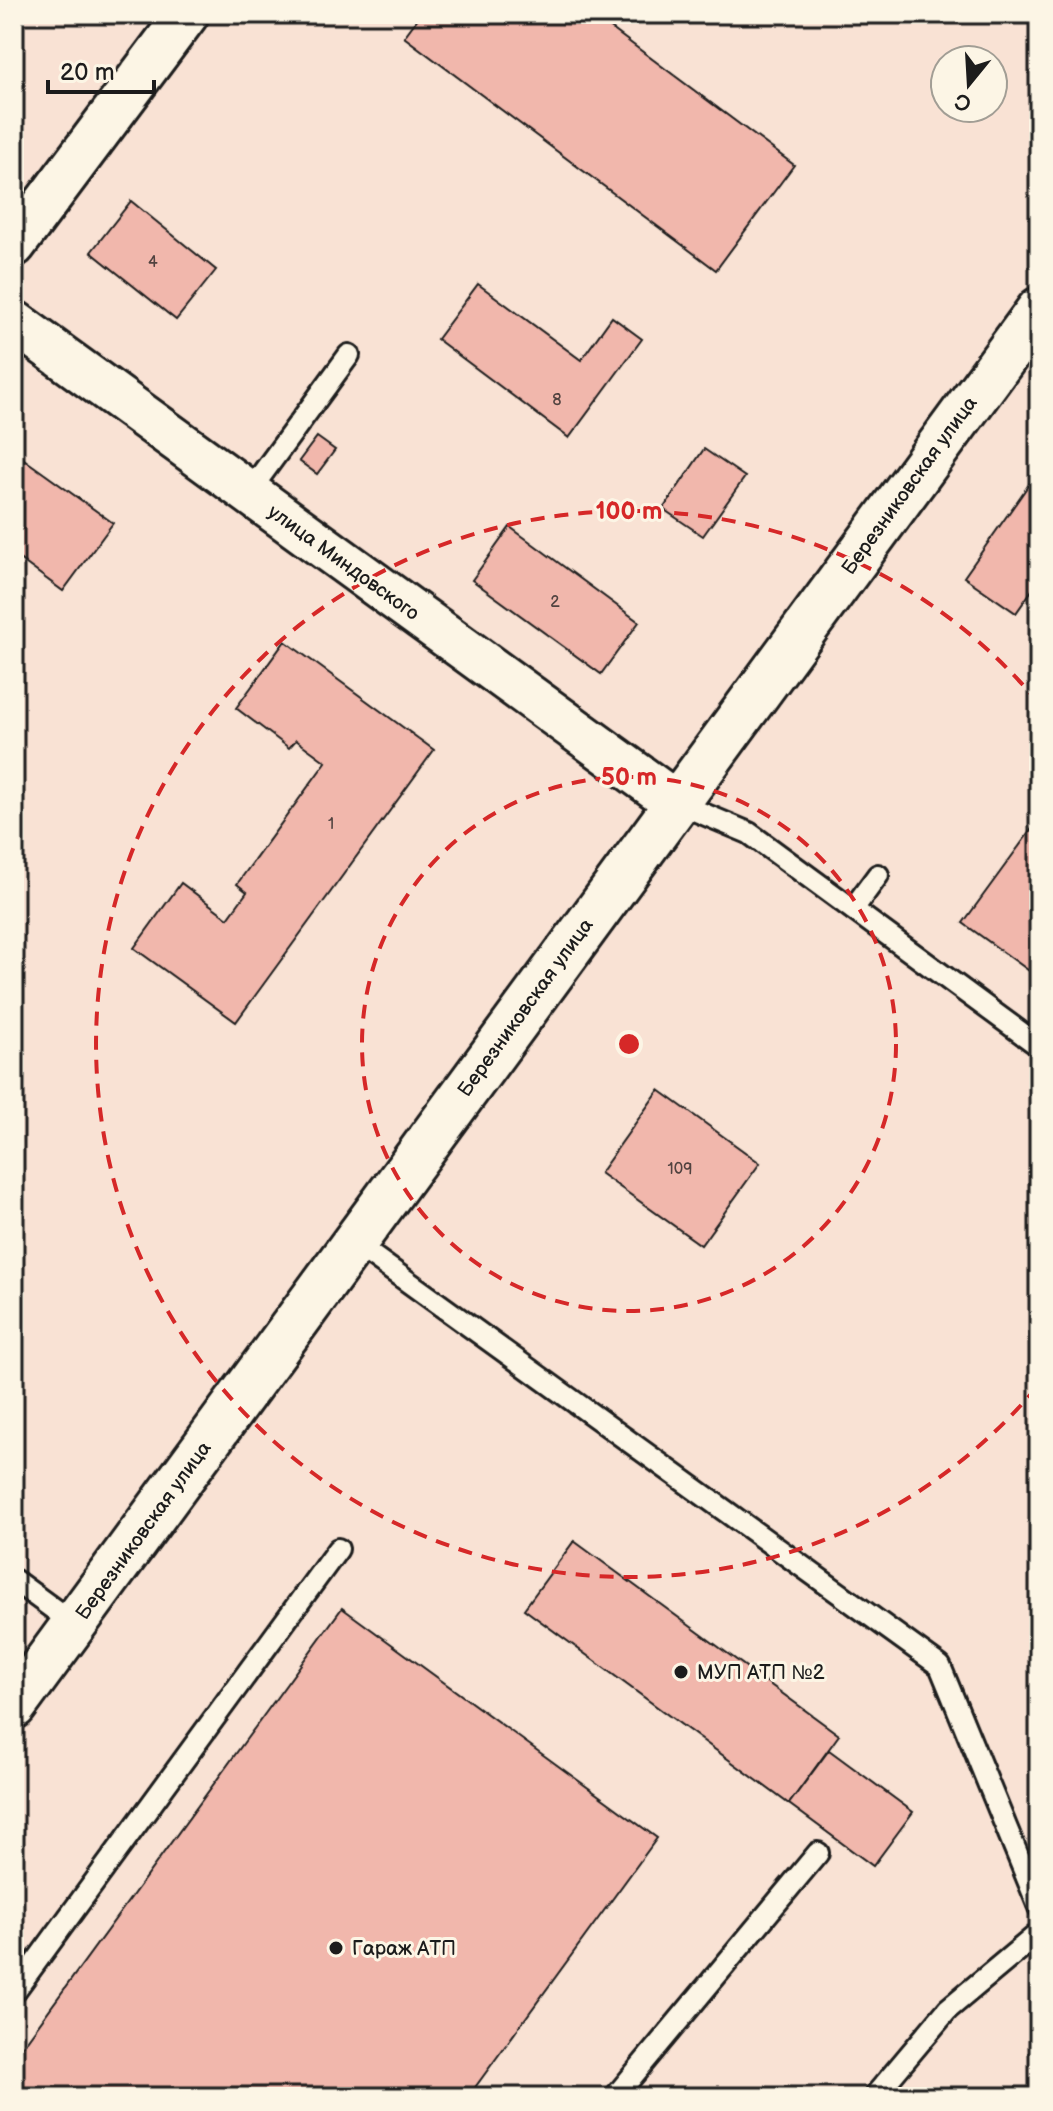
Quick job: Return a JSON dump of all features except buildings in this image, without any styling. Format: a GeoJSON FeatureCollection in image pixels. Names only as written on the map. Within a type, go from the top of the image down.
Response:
{"type":"FeatureCollection","features":[{"type":"Feature","properties":{"kind":"street"},"geometry":{"type":"LineString","coordinates":[[14,245],[187,14]]}},
{"type":"Feature","properties":{"kind":"street","name":"Березниковская улица"},"geometry":{"type":"LineString","coordinates":[[14,1706],[1039,310]]}},
{"type":"Feature","properties":{"kind":"street","name":"улица Миндовского"},"geometry":{"type":"LineString","coordinates":[[14,322],[675,802]]}},
{"type":"Feature","properties":{"kind":"lane"},"geometry":{"type":"LineString","coordinates":[[248,493],[349,355]]}},
{"type":"Feature","properties":{"kind":"lane"},"geometry":{"type":"LineString","coordinates":[[675,802],[749,833],[1039,1046]]}},
{"type":"Feature","properties":{"kind":"lane"},"geometry":{"type":"LineString","coordinates":[[853,909],[878,875]]}},
{"type":"Feature","properties":{"kind":"lane"},"geometry":{"type":"LineString","coordinates":[[353,1242],[940,1666],[1039,1907]]}},
{"type":"Feature","properties":{"kind":"lane"},"geometry":{"type":"LineString","coordinates":[[14,1992],[338,1549]]}},
{"type":"Feature","properties":{"kind":"lane"},"geometry":{"type":"LineString","coordinates":[[14,1580],[74,1624]]}},
{"type":"Feature","properties":{"kind":"lane"},"geometry":{"type":"LineString","coordinates":[[615,2097],[818,1853]]}},
{"type":"Feature","properties":{"kind":"lane"},"geometry":{"type":"LineString","coordinates":[[874,2097],[948,2009],[1039,1933]]}},
{"type":"Feature","properties":{"kind":"place","name":"МУП АТП №2"},"geometry":{"type":"Point","coordinates":[681,1672]}},
{"type":"Feature","properties":{"kind":"place","name":"Гараж АТП"},"geometry":{"type":"Point","coordinates":[336,1948]}}]}
